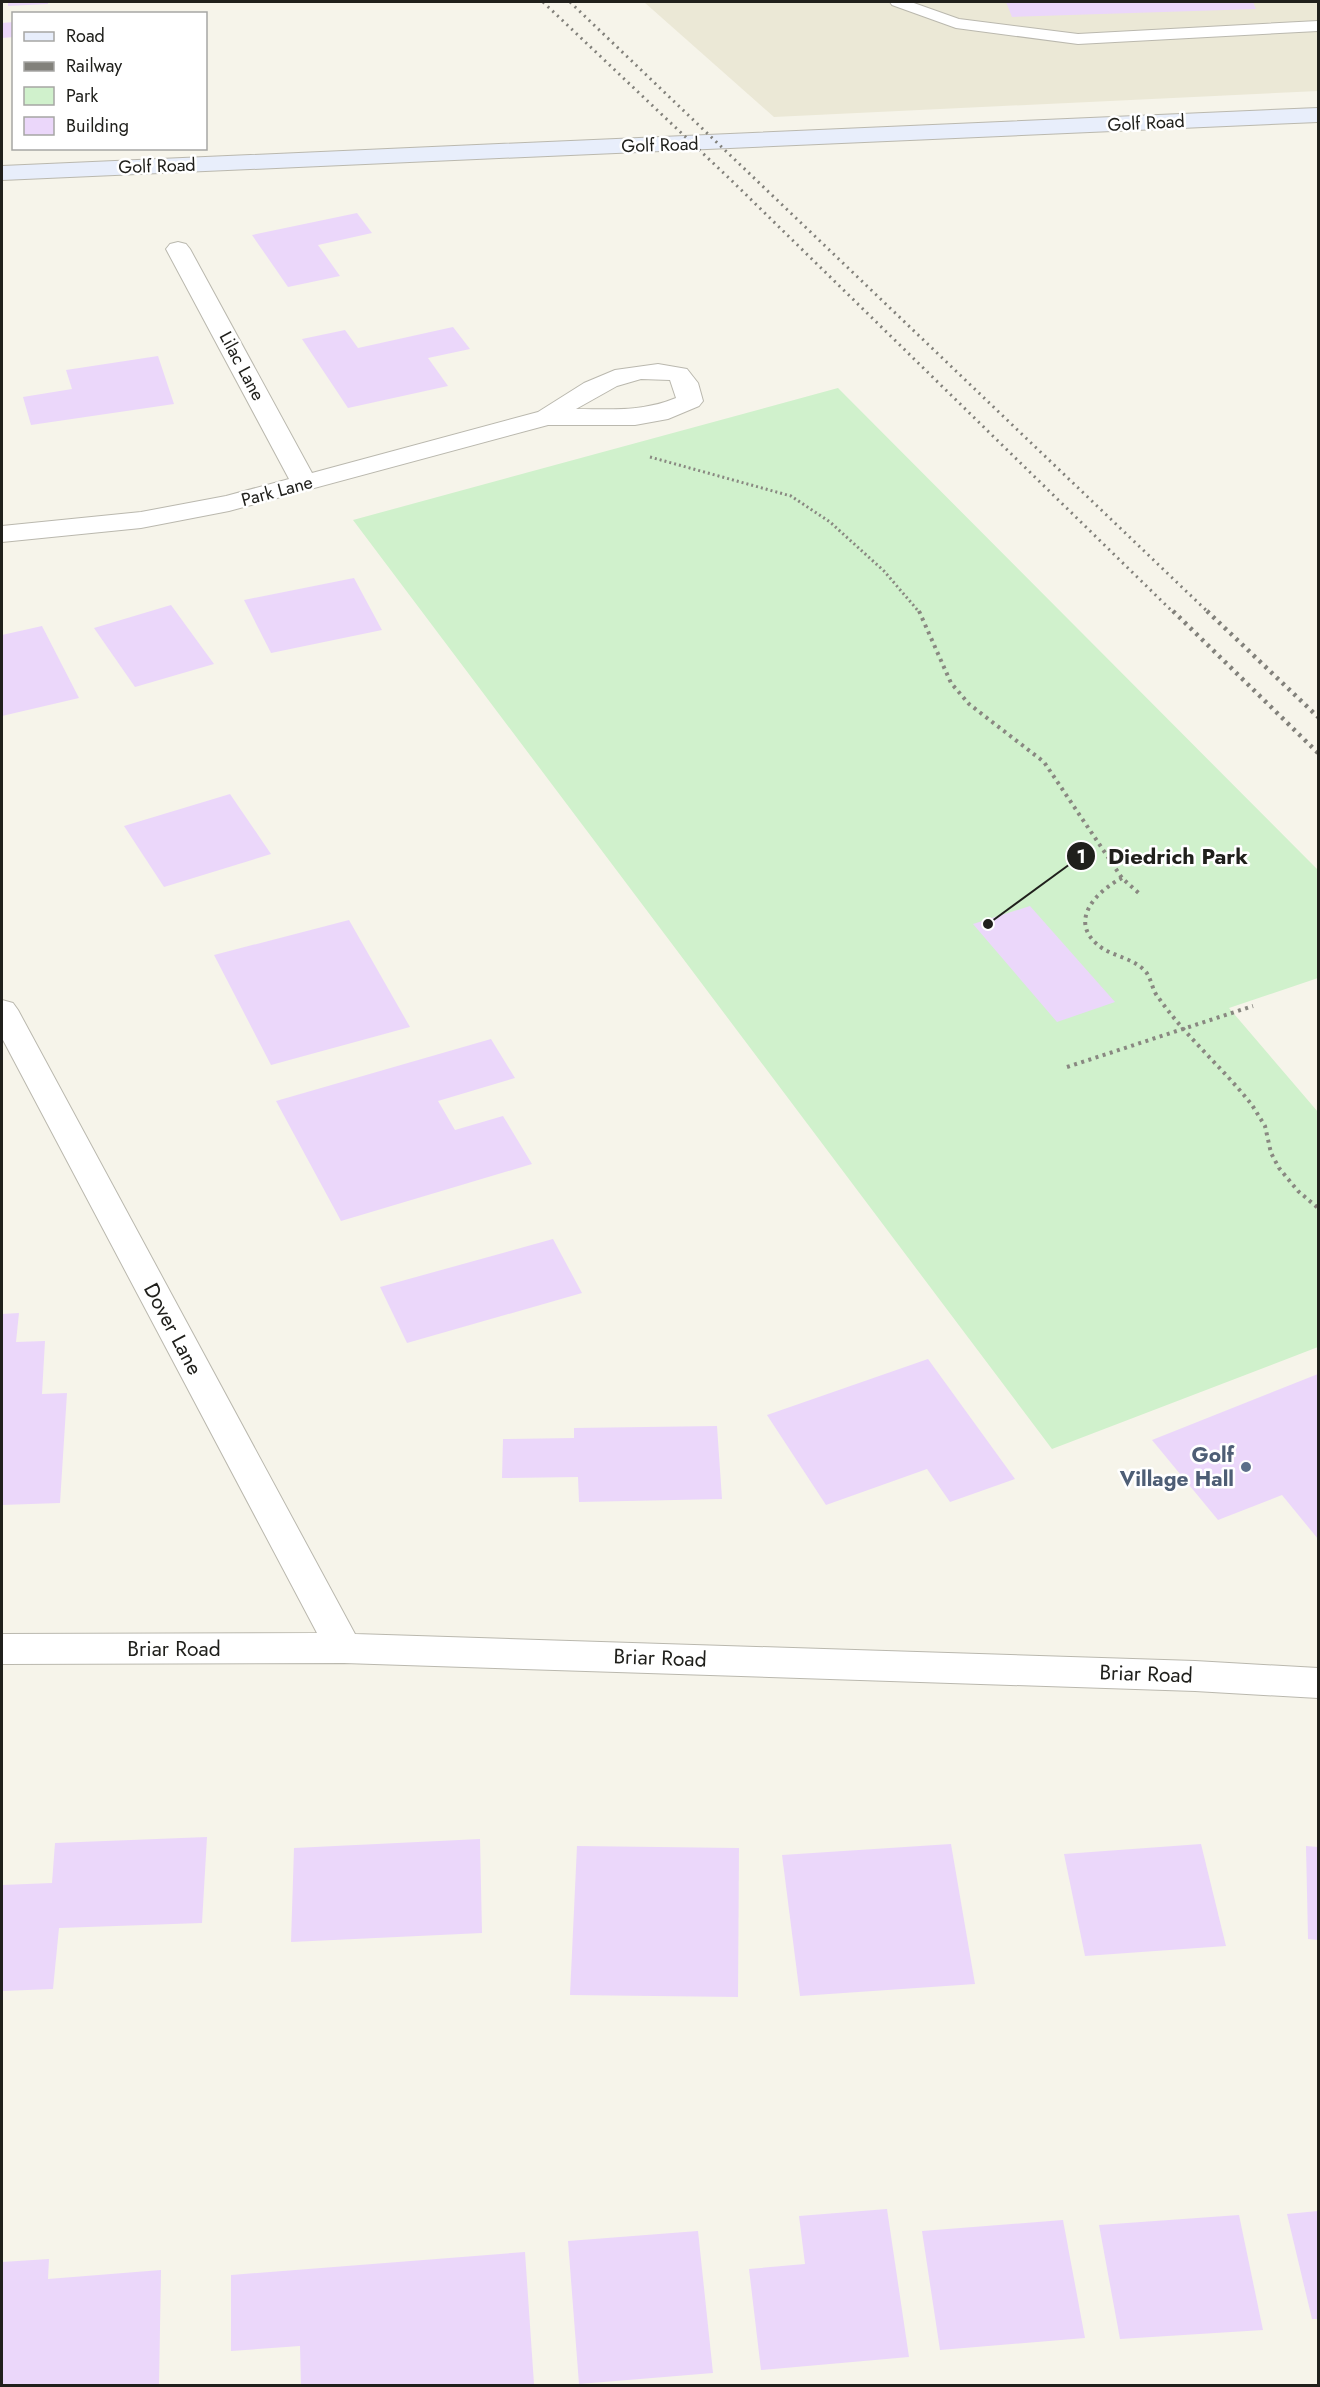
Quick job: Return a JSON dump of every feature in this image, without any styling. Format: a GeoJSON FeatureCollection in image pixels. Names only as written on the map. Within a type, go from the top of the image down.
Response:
{"type":"FeatureCollection","features":[{"type":"Feature","properties":{"kind":"main road","name":"Golf Road"},"geometry":{"type":"LineString","coordinates":[[2,173],[1318,115]]}},
{"type":"Feature","properties":{"kind":"street","name":"Lilac Lane"},"geometry":{"type":"LineString","coordinates":[[178,249],[305,484]]}},
{"type":"Feature","properties":{"kind":"street","name":"Park Lane"},"geometry":{"type":"LineString","coordinates":[[2,534],[141,520],[229,503],[547,417],[659,414],[690,401],[690,394],[678,374],[659,370],[641,371],[618,375],[598,384],[547,417]]}},
{"type":"Feature","properties":{"kind":"street","name":"Dover Lane"},"geometry":{"type":"LineString","coordinates":[[2,1010],[344,1648]]}},
{"type":"Feature","properties":{"kind":"street","name":"Briar Road"},"geometry":{"type":"LineString","coordinates":[[2,1649],[344,1648],[1183,1675],[1318,1683]]}},
{"type":"Feature","properties":{"kind":"lane"},"geometry":{"type":"LineString","coordinates":[[898,2],[956,23],[1078,39],[1318,26]]}},
{"type":"Feature","properties":{"kind":"path"},"geometry":{"type":"LineString","coordinates":[[648,457],[708,471],[791,496],[830,522],[884,571],[924,617],[933,647],[951,683],[969,704],[1044,762],[1122,878],[1141,895]]}},
{"type":"Feature","properties":{"kind":"path"},"geometry":{"type":"LineString","coordinates":[[1122,878],[1098,889],[1090,899],[1087,912],[1088,929],[1103,950],[1145,971],[1157,997],[1244,1094],[1265,1125],[1271,1154],[1290,1181],[1318,1208]]}},
{"type":"Feature","properties":{"kind":"path"},"geometry":{"type":"LineString","coordinates":[[1066,1067],[1253,1006]]}},
{"type":"Feature","properties":{"kind":"shaded area"},"geometry":{"type":"Polygon","coordinates":[[[644,2],[1318,2],[1318,91],[774,117],[644,2]]]}},
{"type":"Feature","properties":{"kind":"green space"},"geometry":{"type":"Polygon","coordinates":[[[838,388],[1318,870],[1318,978],[1229,1008],[1318,1112],[1318,1347],[1052,1449],[353,520],[838,388]]]}},
{"type":"Feature","properties":{"kind":"building"},"geometry":{"type":"Polygon","coordinates":[[[8,2],[48,2],[48,4],[8,6],[8,2]]]}},
{"type":"Feature","properties":{"kind":"building"},"geometry":{"type":"Polygon","coordinates":[[[1006,2],[1253,2],[1256,9],[1012,17],[1006,2]]]}},
{"type":"Feature","properties":{"kind":"building"},"geometry":{"type":"Polygon","coordinates":[[[12,22],[12,37],[2,38],[2,23],[12,22]]]}},
{"type":"Feature","properties":{"kind":"building"},"geometry":{"type":"Polygon","coordinates":[[[357,213],[372,233],[318,245],[340,276],[288,287],[252,235],[357,213]]]}},
{"type":"Feature","properties":{"kind":"building"},"geometry":{"type":"Polygon","coordinates":[[[453,327],[470,349],[428,358],[448,386],[348,408],[302,339],[345,330],[358,348],[453,327]]]}},
{"type":"Feature","properties":{"kind":"building"},"geometry":{"type":"Polygon","coordinates":[[[158,356],[174,404],[31,425],[23,397],[72,389],[66,370],[158,356]]]}},
{"type":"Feature","properties":{"kind":"building"},"geometry":{"type":"Polygon","coordinates":[[[354,578],[382,630],[271,653],[244,600],[354,578]]]}},
{"type":"Feature","properties":{"kind":"building"},"geometry":{"type":"Polygon","coordinates":[[[171,605],[214,664],[135,687],[94,628],[171,605]]]}},
{"type":"Feature","properties":{"kind":"building"},"geometry":{"type":"Polygon","coordinates":[[[42,626],[79,698],[2,716],[2,635],[42,626]]]}},
{"type":"Feature","properties":{"kind":"building"},"geometry":{"type":"Polygon","coordinates":[[[230,794],[271,854],[164,887],[124,826],[230,794]]]}},
{"type":"Feature","properties":{"kind":"building"},"geometry":{"type":"Polygon","coordinates":[[[1030,906],[1115,1002],[1057,1022],[973,924],[1030,906]]]}},
{"type":"Feature","properties":{"kind":"building"},"geometry":{"type":"Polygon","coordinates":[[[349,920],[410,1027],[271,1065],[214,955],[349,920]]]}},
{"type":"Feature","properties":{"kind":"building"},"geometry":{"type":"Polygon","coordinates":[[[491,1039],[515,1078],[438,1101],[455,1130],[503,1116],[532,1164],[341,1221],[276,1101],[491,1039]]]}},
{"type":"Feature","properties":{"kind":"building"},"geometry":{"type":"Polygon","coordinates":[[[553,1239],[582,1293],[407,1343],[380,1287],[553,1239]]]}},
{"type":"Feature","properties":{"kind":"building"},"geometry":{"type":"Polygon","coordinates":[[[19,1313],[16,1342],[45,1341],[42,1394],[67,1393],[60,1503],[2,1505],[2,1314],[19,1313]]]}},
{"type":"Feature","properties":{"kind":"building"},"geometry":{"type":"Polygon","coordinates":[[[928,1359],[1015,1479],[950,1502],[927,1469],[826,1505],[767,1415],[928,1359]]]}},
{"type":"Feature","properties":{"kind":"building","name":"Golf Village Hall"},"geometry":{"type":"Polygon","coordinates":[[[1318,1374],[1318,1539],[1282,1495],[1218,1520],[1152,1440],[1318,1374]]]}},
{"type":"Feature","properties":{"kind":"building"},"geometry":{"type":"Polygon","coordinates":[[[717,1426],[722,1499],[579,1502],[578,1477],[502,1478],[503,1439],[574,1438],[574,1428],[717,1426]]]}},
{"type":"Feature","properties":{"kind":"building"},"geometry":{"type":"Polygon","coordinates":[[[207,1837],[202,1923],[59,1928],[53,1989],[2,1991],[2,1885],[52,1883],[55,1843],[207,1837]]]}},
{"type":"Feature","properties":{"kind":"building"},"geometry":{"type":"Polygon","coordinates":[[[480,1839],[482,1933],[291,1942],[294,1848],[480,1839]]]}},
{"type":"Feature","properties":{"kind":"building"},"geometry":{"type":"Polygon","coordinates":[[[951,1844],[975,1984],[800,1996],[782,1855],[951,1844]]]}},
{"type":"Feature","properties":{"kind":"building"},"geometry":{"type":"Polygon","coordinates":[[[1201,1844],[1226,1946],[1085,1956],[1064,1854],[1201,1844]]]}},
{"type":"Feature","properties":{"kind":"building"},"geometry":{"type":"Polygon","coordinates":[[[577,1846],[739,1848],[738,1997],[570,1995],[577,1846]]]}},
{"type":"Feature","properties":{"kind":"building"},"geometry":{"type":"Polygon","coordinates":[[[1306,1846],[1318,1847],[1318,1940],[1308,1939],[1306,1846]]]}},
{"type":"Feature","properties":{"kind":"building"},"geometry":{"type":"Polygon","coordinates":[[[887,2209],[909,2357],[761,2370],[749,2269],[805,2264],[799,2216],[887,2209]]]}},
{"type":"Feature","properties":{"kind":"building"},"geometry":{"type":"Polygon","coordinates":[[[1318,2211],[1318,2319],[1312,2319],[1287,2214],[1318,2211]]]}},
{"type":"Feature","properties":{"kind":"building"},"geometry":{"type":"Polygon","coordinates":[[[1239,2215],[1263,2330],[1120,2339],[1099,2225],[1239,2215]]]}},
{"type":"Feature","properties":{"kind":"building"},"geometry":{"type":"Polygon","coordinates":[[[1063,2220],[1085,2338],[940,2350],[922,2231],[1063,2220]]]}},
{"type":"Feature","properties":{"kind":"building"},"geometry":{"type":"Polygon","coordinates":[[[698,2231],[713,2373],[579,2384],[568,2241],[698,2231]]]}},
{"type":"Feature","properties":{"kind":"building"},"geometry":{"type":"Polygon","coordinates":[[[525,2252],[534,2384],[301,2386],[300,2346],[231,2351],[231,2275],[525,2252]]]}},
{"type":"Feature","properties":{"kind":"building"},"geometry":{"type":"Polygon","coordinates":[[[49,2259],[48,2279],[161,2270],[159,2386],[2,2386],[2,2262],[49,2259]]]}},
{"type":"Feature","properties":{"kind":"railway"},"geometry":{"type":"LineString","coordinates":[[543,2],[731,180],[1174,613]]}},
{"type":"Feature","properties":{"kind":"railway"},"geometry":{"type":"LineString","coordinates":[[570,2],[1209,613]]}},
{"type":"Feature","properties":{"kind":"railway"},"geometry":{"type":"LineString","coordinates":[[1173,611],[1318,753]]}},
{"type":"Feature","properties":{"kind":"railway"},"geometry":{"type":"LineString","coordinates":[[1207,611],[1318,717]]}},
{"type":"Feature","properties":{"kind":"place","name":"Diedrich Park"},"geometry":{"type":"Point","coordinates":[988,924]}},
{"type":"Feature","properties":{"kind":"place","name":"Golf Village Hall"},"geometry":{"type":"Point","coordinates":[1246,1467]}}]}
